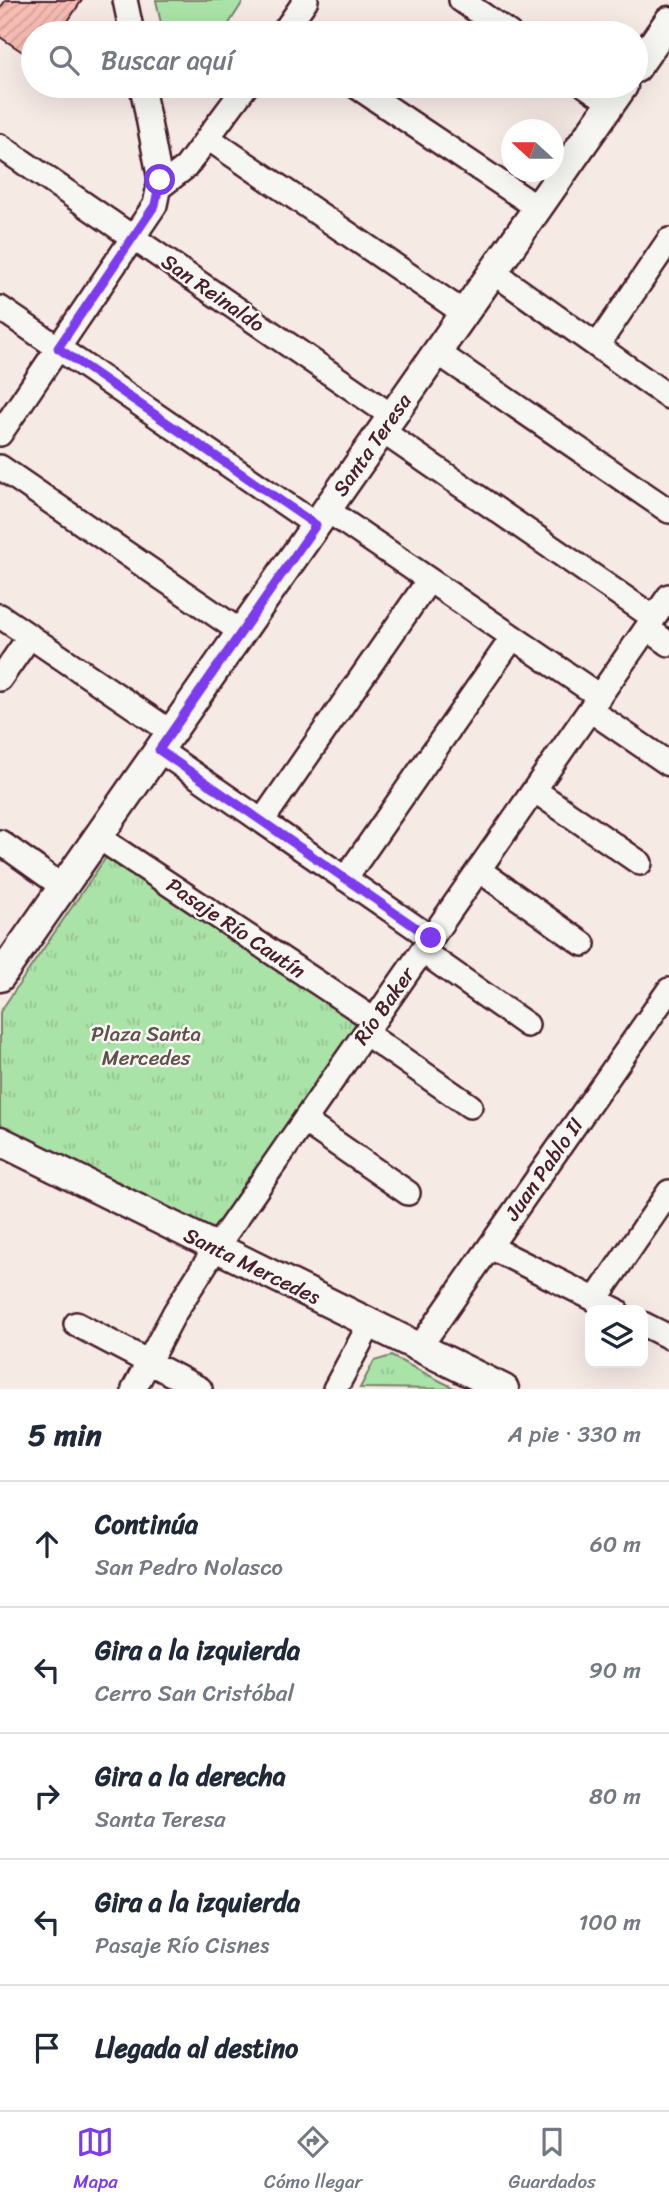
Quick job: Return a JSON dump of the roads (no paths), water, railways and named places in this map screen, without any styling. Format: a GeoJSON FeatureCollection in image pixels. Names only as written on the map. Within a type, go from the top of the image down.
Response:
{"type":"FeatureCollection","features":[{"type":"Feature","properties":{"kind":"street"},"geometry":{"type":"LineString","coordinates":[[125,0],[129,21]]}},
{"type":"Feature","properties":{"kind":"street"},"geometry":{"type":"LineString","coordinates":[[291,21],[306,0]]}},
{"type":"Feature","properties":{"kind":"street"},"geometry":{"type":"LineString","coordinates":[[461,0],[492,21]]}},
{"type":"Feature","properties":{"kind":"street"},"geometry":{"type":"LineString","coordinates":[[648,52],[667,27]]}},
{"type":"Feature","properties":{"kind":"street"},"geometry":{"type":"LineString","coordinates":[[0,434],[155,205],[160,187],[144,98]]}},
{"type":"Feature","properties":{"kind":"street"},"geometry":{"type":"LineString","coordinates":[[160,187],[178,175],[237,98]]}},
{"type":"Feature","properties":{"kind":"street"},"geometry":{"type":"LineString","coordinates":[[374,98],[538,208]]}},
{"type":"Feature","properties":{"kind":"street","name":"Santa Teresa"},"geometry":{"type":"LineString","coordinates":[[0,977],[615,98]]}},
{"type":"Feature","properties":{"kind":"street"},"geometry":{"type":"LineString","coordinates":[[208,138],[464,313]]}},
{"type":"Feature","properties":{"kind":"street","name":"San Reinaldo"},"geometry":{"type":"LineString","coordinates":[[0,146],[133,238],[387,424],[650,623],[669,643]]}},
{"type":"Feature","properties":{"kind":"street"},"geometry":{"type":"LineString","coordinates":[[597,346],[669,240]]}},
{"type":"Feature","properties":{"kind":"street"},"geometry":{"type":"LineString","coordinates":[[493,272],[669,397]]}},
{"type":"Feature","properties":{"kind":"street"},"geometry":{"type":"LineString","coordinates":[[0,308],[322,517],[429,580],[513,637],[669,764]]}},
{"type":"Feature","properties":{"kind":"street"},"geometry":{"type":"LineString","coordinates":[[437,352],[669,511]]}},
{"type":"Feature","properties":{"kind":"street"},"geometry":{"type":"LineString","coordinates":[[0,467],[241,632]]}},
{"type":"Feature","properties":{"kind":"street"},"geometry":{"type":"LineString","coordinates":[[262,821],[429,580]]}},
{"type":"Feature","properties":{"kind":"street","name":"Río Baker"},"geometry":{"type":"LineString","coordinates":[[134,1389],[215,1249],[669,596]]}},
{"type":"Feature","properties":{"kind":"street"},"geometry":{"type":"LineString","coordinates":[[0,615],[165,741],[262,821],[345,878],[527,1025]]}},
{"type":"Feature","properties":{"kind":"street"},"geometry":{"type":"LineString","coordinates":[[0,679],[30,636]]}},
{"type":"Feature","properties":{"kind":"street"},"geometry":{"type":"LineString","coordinates":[[345,878],[513,637]]}},
{"type":"Feature","properties":{"kind":"street"},"geometry":{"type":"LineString","coordinates":[[534,790],[640,863]]}},
{"type":"Feature","properties":{"kind":"street","name":"Pasaje Río Cautín"},"geometry":{"type":"LineString","coordinates":[[98,837],[370,1026],[470,1106]]}},
{"type":"Feature","properties":{"kind":"street"},"geometry":{"type":"LineString","coordinates":[[0,842],[63,887]]}},
{"type":"Feature","properties":{"kind":"street"},"geometry":{"type":"LineString","coordinates":[[479,870],[583,944]]}},
{"type":"Feature","properties":{"kind":"street","name":"Juan Pablo II"},"geometry":{"type":"LineString","coordinates":[[419,1348],[669,990]]}},
{"type":"Feature","properties":{"kind":"street"},"geometry":{"type":"LineString","coordinates":[[304,1121],[408,1193]]}},
{"type":"Feature","properties":{"kind":"street","name":"Santa Mercedes"},"geometry":{"type":"LineString","coordinates":[[0,1141],[504,1389]]}},
{"type":"Feature","properties":{"kind":"street"},"geometry":{"type":"LineString","coordinates":[[490,1247],[606,1305],[665,1205]]}},
{"type":"Feature","properties":{"kind":"street"},"geometry":{"type":"LineString","coordinates":[[76,1324],[200,1389]]}},
{"type":"Feature","properties":{"kind":"street"},"geometry":{"type":"LineString","coordinates":[[342,1386],[370,1324]]}},
{"type":"Feature","properties":{"kind":"street"},"geometry":{"type":"LineString","coordinates":[[648,1326],[669,1337]]}},
{"type":"Feature","properties":{"kind":"park label","name":"Plaza Santa Mercedes"},"geometry":{"type":"Point","coordinates":[146,1046]}}]}
